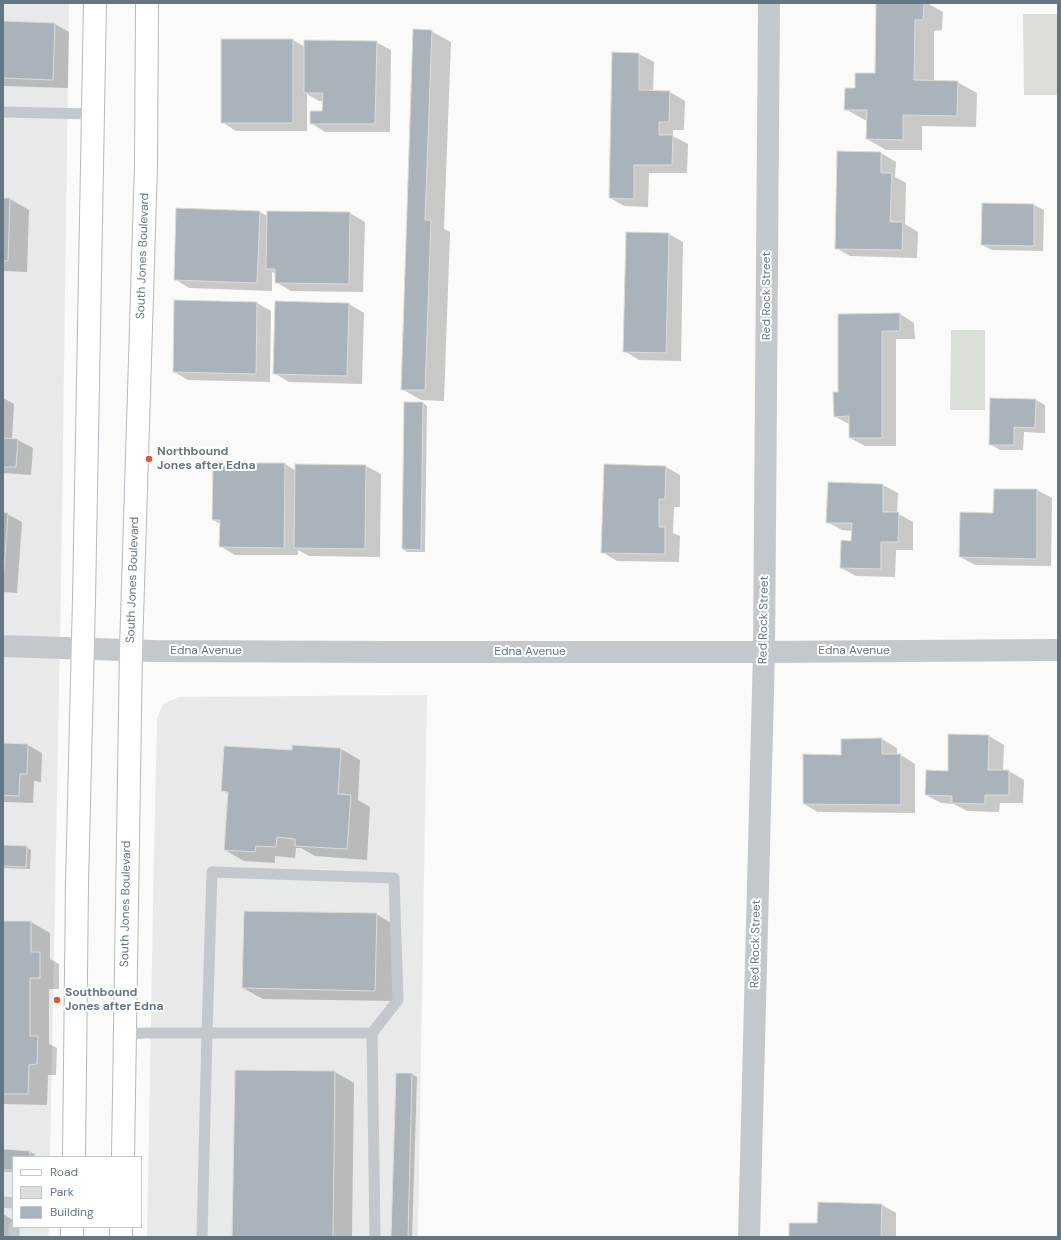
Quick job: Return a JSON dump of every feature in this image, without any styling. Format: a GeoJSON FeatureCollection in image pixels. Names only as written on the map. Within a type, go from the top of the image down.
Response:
{"type":"FeatureCollection","features":[{"type":"Feature","properties":{"kind":"main road"},"geometry":{"type":"LineString","coordinates":[[74,1156],[77,884],[95,3]]}},
{"type":"Feature","properties":{"kind":"main road","name":"South Jones Boulevard"},"geometry":{"type":"LineString","coordinates":[[122,1156],[131,650],[145,172],[147,3]]}},
{"type":"Feature","properties":{"kind":"street","name":"Red Rock Street"},"geometry":{"type":"LineString","coordinates":[[749,1237],[764,652],[769,3]]}},
{"type":"Feature","properties":{"kind":"street","name":"Edna Avenue"},"geometry":{"type":"LineString","coordinates":[[3,646],[154,651],[381,652],[1058,650]]}},
{"type":"Feature","properties":{"kind":"lane"},"geometry":{"type":"LineString","coordinates":[[3,112],[93,114]]}},
{"type":"Feature","properties":{"kind":"lane"},"geometry":{"type":"LineString","coordinates":[[202,1237],[212,872],[394,878],[398,1000],[372,1033],[375,1237]]}},
{"type":"Feature","properties":{"kind":"lane"},"geometry":{"type":"LineString","coordinates":[[124,1034],[147,1032],[372,1033]]}},
{"type":"Feature","properties":{"kind":"shaded area"},"geometry":{"type":"Polygon","coordinates":[[[3,3],[69,3],[61,585],[50,1156],[12,1156],[12,1228],[49,1228],[48,1237],[3,1237],[3,3]]]}},
{"type":"Feature","properties":{"kind":"shaded area"},"geometry":{"type":"Polygon","coordinates":[[[427,695],[418,1237],[147,1237],[157,719],[163,704],[179,697],[427,695]]]}},
{"type":"Feature","properties":{"kind":"green space"},"geometry":{"type":"Polygon","coordinates":[[[1023,14],[1058,14],[1058,95],[1024,95],[1023,14]]]}},
{"type":"Feature","properties":{"kind":"green space"},"geometry":{"type":"Polygon","coordinates":[[[951,330],[985,330],[985,410],[950,410],[951,330]]]}},
{"type":"Feature","properties":{"kind":"building"},"geometry":{"type":"Polygon","coordinates":[[[876,3],[924,3],[923,20],[915,20],[914,80],[958,81],[957,116],[903,115],[903,140],[866,139],[867,110],[844,110],[845,88],[855,88],[855,73],[875,73],[876,3]]]}},
{"type":"Feature","properties":{"kind":"building"},"geometry":{"type":"Polygon","coordinates":[[[3,21],[55,23],[53,80],[3,78],[3,21]]]}},
{"type":"Feature","properties":{"kind":"building"},"geometry":{"type":"Polygon","coordinates":[[[413,29],[432,30],[425,220],[431,220],[425,390],[401,390],[413,29]]]}},
{"type":"Feature","properties":{"kind":"building"},"geometry":{"type":"Polygon","coordinates":[[[221,39],[293,39],[293,123],[221,123],[221,39]]]}},
{"type":"Feature","properties":{"kind":"building"},"geometry":{"type":"Polygon","coordinates":[[[304,40],[377,41],[375,124],[310,124],[310,111],[322,111],[323,93],[304,93],[304,40]]]}},
{"type":"Feature","properties":{"kind":"building"},"geometry":{"type":"Polygon","coordinates":[[[612,52],[639,53],[639,90],[670,91],[669,122],[659,122],[659,135],[673,135],[672,165],[634,165],[634,199],[609,198],[612,52]]]}},
{"type":"Feature","properties":{"kind":"building"},"geometry":{"type":"Polygon","coordinates":[[[837,151],[881,152],[881,173],[892,173],[890,222],[903,222],[902,250],[835,249],[837,151]]]}},
{"type":"Feature","properties":{"kind":"building"},"geometry":{"type":"Polygon","coordinates":[[[3,198],[10,198],[8,261],[3,261],[3,198]]]}},
{"type":"Feature","properties":{"kind":"building"},"geometry":{"type":"Polygon","coordinates":[[[982,203],[1034,204],[1034,246],[981,245],[982,203]]]}},
{"type":"Feature","properties":{"kind":"building"},"geometry":{"type":"Polygon","coordinates":[[[176,208],[260,211],[257,283],[174,280],[176,208]]]}},
{"type":"Feature","properties":{"kind":"building"},"geometry":{"type":"Polygon","coordinates":[[[267,211],[350,212],[349,284],[275,283],[275,269],[266,269],[267,211]]]}},
{"type":"Feature","properties":{"kind":"building"},"geometry":{"type":"Polygon","coordinates":[[[626,232],[669,233],[666,353],[623,352],[626,232]]]}},
{"type":"Feature","properties":{"kind":"building"},"geometry":{"type":"Polygon","coordinates":[[[174,300],[257,302],[256,374],[173,372],[174,300]]]}},
{"type":"Feature","properties":{"kind":"building"},"geometry":{"type":"Polygon","coordinates":[[[275,301],[349,303],[347,376],[273,374],[275,301]]]}},
{"type":"Feature","properties":{"kind":"building"},"geometry":{"type":"Polygon","coordinates":[[[900,313],[900,331],[882,331],[882,438],[849,438],[849,416],[834,417],[833,392],[838,392],[838,314],[900,313]]]}},
{"type":"Feature","properties":{"kind":"building"},"geometry":{"type":"Polygon","coordinates":[[[990,398],[1036,399],[1035,428],[1014,427],[1014,445],[989,445],[990,398]]]}},
{"type":"Feature","properties":{"kind":"building"},"geometry":{"type":"Polygon","coordinates":[[[404,402],[423,402],[421,550],[402,549],[404,402]]]}},
{"type":"Feature","properties":{"kind":"building"},"geometry":{"type":"Polygon","coordinates":[[[3,438],[18,439],[16,467],[3,467],[3,438]]]}},
{"type":"Feature","properties":{"kind":"building"},"geometry":{"type":"Polygon","coordinates":[[[213,463],[285,463],[284,548],[219,547],[220,520],[212,520],[213,463]]]}},
{"type":"Feature","properties":{"kind":"building"},"geometry":{"type":"Polygon","coordinates":[[[295,464],[366,465],[365,549],[294,548],[295,464]]]}},
{"type":"Feature","properties":{"kind":"building"},"geometry":{"type":"Polygon","coordinates":[[[604,464],[666,466],[665,499],[659,499],[659,527],[665,527],[665,554],[601,553],[604,464]]]}},
{"type":"Feature","properties":{"kind":"building"},"geometry":{"type":"Polygon","coordinates":[[[828,482],[883,484],[883,512],[899,512],[898,542],[881,542],[881,569],[840,568],[841,540],[851,541],[852,523],[826,523],[828,482]]]}},
{"type":"Feature","properties":{"kind":"building"},"geometry":{"type":"Polygon","coordinates":[[[994,489],[1037,489],[1037,559],[959,557],[960,512],[993,513],[994,489]]]}},
{"type":"Feature","properties":{"kind":"building"},"geometry":{"type":"Polygon","coordinates":[[[3,512],[8,513],[3,584],[3,512]]]}},
{"type":"Feature","properties":{"kind":"building"},"geometry":{"type":"Polygon","coordinates":[[[948,734],[989,735],[988,770],[1009,770],[1009,795],[985,795],[985,804],[952,803],[952,796],[925,795],[926,770],[948,771],[948,734]]]}},
{"type":"Feature","properties":{"kind":"building"},"geometry":{"type":"Polygon","coordinates":[[[882,738],[882,754],[901,754],[901,805],[803,804],[803,754],[841,755],[841,739],[882,738]]]}},
{"type":"Feature","properties":{"kind":"building"},"geometry":{"type":"Polygon","coordinates":[[[3,743],[28,744],[27,774],[20,774],[19,796],[3,795],[3,743]]]}},
{"type":"Feature","properties":{"kind":"building"},"geometry":{"type":"Polygon","coordinates":[[[292,745],[341,748],[338,794],[351,795],[347,849],[295,846],[295,839],[277,837],[276,847],[256,846],[255,852],[224,850],[228,792],[221,791],[224,746],[292,750],[292,745]]]}},
{"type":"Feature","properties":{"kind":"building"},"geometry":{"type":"Polygon","coordinates":[[[3,845],[27,846],[26,867],[3,866],[3,845]]]}},
{"type":"Feature","properties":{"kind":"building"},"geometry":{"type":"Polygon","coordinates":[[[244,911],[377,913],[375,991],[242,988],[244,911]]]}},
{"type":"Feature","properties":{"kind":"building"},"geometry":{"type":"Polygon","coordinates":[[[3,921],[31,921],[31,952],[40,952],[40,978],[30,978],[30,1036],[38,1036],[37,1064],[29,1065],[28,1094],[3,1094],[3,921]]]}},
{"type":"Feature","properties":{"kind":"building"},"geometry":{"type":"Polygon","coordinates":[[[235,1070],[335,1071],[333,1237],[232,1237],[235,1070]]]}},
{"type":"Feature","properties":{"kind":"building"},"geometry":{"type":"Polygon","coordinates":[[[396,1073],[412,1073],[408,1237],[391,1237],[396,1073]]]}},
{"type":"Feature","properties":{"kind":"building"},"geometry":{"type":"Polygon","coordinates":[[[3,1149],[30,1151],[30,1156],[12,1156],[12,1170],[3,1170],[3,1149]]]}},
{"type":"Feature","properties":{"kind":"building"},"geometry":{"type":"Polygon","coordinates":[[[818,1202],[882,1204],[881,1237],[789,1237],[789,1223],[817,1223],[818,1202]]]}},
{"type":"Feature","properties":{"kind":"place","name":"Northbound Jones after Edna"},"geometry":{"type":"Point","coordinates":[149,459]}},
{"type":"Feature","properties":{"kind":"place","name":"Southbound Jones after Edna"},"geometry":{"type":"Point","coordinates":[57,1000]}}]}
